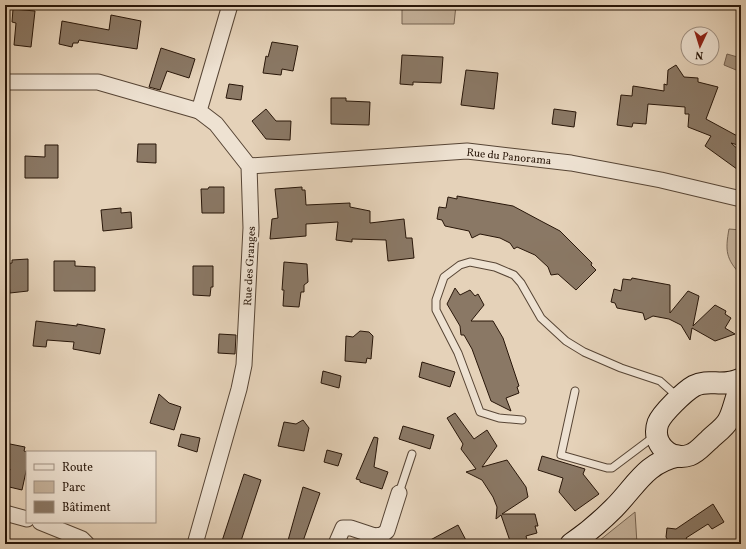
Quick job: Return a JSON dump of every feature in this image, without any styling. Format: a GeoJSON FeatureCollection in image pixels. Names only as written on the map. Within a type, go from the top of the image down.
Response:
{"type":"FeatureCollection","features":[{"type":"Feature","properties":{"kind":"main road"},"geometry":{"type":"LineString","coordinates":[[716,384],[730,383],[741,379]]}},
{"type":"Feature","properties":{"kind":"main road"},"geometry":{"type":"LineString","coordinates":[[643,476],[653,460],[658,439],[658,422],[679,399],[695,385],[709,382],[716,384],[727,391],[731,398],[731,414]]}},
{"type":"Feature","properties":{"kind":"main road"},"geometry":{"type":"LineString","coordinates":[[658,439],[662,449],[672,455],[685,456],[697,451],[726,424],[741,387]]}},
{"type":"Feature","properties":{"kind":"main road"},"geometry":{"type":"LineString","coordinates":[[571,544],[586,533],[615,507],[656,463],[678,456]]}},
{"type":"Feature","properties":{"kind":"street"},"geometry":{"type":"LineString","coordinates":[[199,111],[230,5]]}},
{"type":"Feature","properties":{"kind":"street"},"geometry":{"type":"LineString","coordinates":[[5,82],[98,82],[199,111],[216,124],[250,166]]}},
{"type":"Feature","properties":{"kind":"street","name":"Rue du Panorama"},"geometry":{"type":"LineString","coordinates":[[250,166],[467,151],[571,163],[661,180],[741,199]]}},
{"type":"Feature","properties":{"kind":"street","name":"Rue des Granges"},"geometry":{"type":"LineString","coordinates":[[195,544],[239,389],[244,365],[251,228],[250,166]]}},
{"type":"Feature","properties":{"kind":"street"},"geometry":{"type":"LineString","coordinates":[[336,544],[343,528],[351,528],[375,536],[382,535],[387,531],[399,493]]}},
{"type":"Feature","properties":{"kind":"street"},"geometry":{"type":"LineString","coordinates":[[5,513],[26,519]]}},
{"type":"Feature","properties":{"kind":"street"},"geometry":{"type":"LineString","coordinates":[[42,523],[82,539],[87,544]]}},
{"type":"Feature","properties":{"kind":"lane"},"geometry":{"type":"LineString","coordinates":[[522,420],[499,418],[480,412],[458,353],[436,310],[436,300],[444,277],[460,265],[470,262],[485,263],[510,273],[521,283],[541,318],[566,341],[597,358],[660,381],[670,388],[679,399]]}},
{"type":"Feature","properties":{"kind":"lane"},"geometry":{"type":"LineString","coordinates":[[575,391],[561,454],[607,468],[612,468],[648,441],[658,439]]}},
{"type":"Feature","properties":{"kind":"lane"},"geometry":{"type":"LineString","coordinates":[[399,493],[412,454]]}},
{"type":"Feature","properties":{"kind":"green space"},"geometry":{"type":"Polygon","coordinates":[[[402,5],[456,5],[454,24],[402,24],[402,5]]]}},
{"type":"Feature","properties":{"kind":"green space"},"geometry":{"type":"Polygon","coordinates":[[[729,229],[741,230],[741,275],[732,264],[728,254],[727,243],[729,229]]]}},
{"type":"Feature","properties":{"kind":"green space"},"geometry":{"type":"Polygon","coordinates":[[[635,512],[637,544],[595,544],[635,512]]]}},
{"type":"Feature","properties":{"kind":"shaded area"},"geometry":{"type":"Polygon","coordinates":[[[727,54],[741,58],[741,72],[724,65],[727,54]]]}},
{"type":"Feature","properties":{"kind":"building"},"geometry":{"type":"Polygon","coordinates":[[[13,9],[35,11],[31,47],[14,45],[16,23],[12,22],[13,9]]]}},
{"type":"Feature","properties":{"kind":"building"},"geometry":{"type":"Polygon","coordinates":[[[111,15],[141,21],[137,49],[79,40],[78,43],[73,43],[72,47],[59,44],[62,21],[109,30],[111,15]]]}},
{"type":"Feature","properties":{"kind":"building"},"geometry":{"type":"Polygon","coordinates":[[[272,42],[298,46],[293,71],[282,69],[281,75],[263,73],[266,56],[268,57],[272,42]]]}},
{"type":"Feature","properties":{"kind":"building"},"geometry":{"type":"Polygon","coordinates":[[[161,48],[195,59],[189,78],[167,71],[160,90],[149,87],[161,48]]]}},
{"type":"Feature","properties":{"kind":"building"},"geometry":{"type":"Polygon","coordinates":[[[402,55],[443,57],[441,83],[413,82],[413,85],[400,84],[402,55]]]}},
{"type":"Feature","properties":{"kind":"building"},"geometry":{"type":"Polygon","coordinates":[[[676,65],[684,77],[698,78],[698,82],[718,87],[706,119],[741,138],[741,146],[731,143],[741,152],[741,172],[705,146],[711,136],[688,127],[689,114],[685,114],[685,107],[648,104],[646,124],[633,123],[632,127],[617,125],[621,95],[632,96],[633,86],[664,91],[664,84],[667,85],[668,70],[676,65]]]}},
{"type":"Feature","properties":{"kind":"building"},"geometry":{"type":"Polygon","coordinates":[[[466,70],[498,73],[494,109],[461,105],[466,70]]]}},
{"type":"Feature","properties":{"kind":"building"},"geometry":{"type":"Polygon","coordinates":[[[229,84],[243,86],[241,100],[226,98],[229,84]]]}},
{"type":"Feature","properties":{"kind":"building"},"geometry":{"type":"Polygon","coordinates":[[[331,98],[346,98],[346,101],[370,102],[369,125],[331,124],[331,98]]]}},
{"type":"Feature","properties":{"kind":"building"},"geometry":{"type":"Polygon","coordinates":[[[266,109],[276,121],[291,121],[290,140],[266,139],[252,121],[266,109]]]}},
{"type":"Feature","properties":{"kind":"building"},"geometry":{"type":"Polygon","coordinates":[[[554,109],[576,112],[574,127],[552,124],[554,109]]]}},
{"type":"Feature","properties":{"kind":"building"},"geometry":{"type":"Polygon","coordinates":[[[138,144],[156,144],[156,163],[137,162],[138,144]]]}},
{"type":"Feature","properties":{"kind":"building"},"geometry":{"type":"Polygon","coordinates":[[[45,145],[58,145],[58,178],[25,178],[25,156],[45,157],[45,145]]]}},
{"type":"Feature","properties":{"kind":"building"},"geometry":{"type":"Polygon","coordinates":[[[209,187],[224,187],[224,213],[202,213],[201,189],[208,189],[209,187]]]}},
{"type":"Feature","properties":{"kind":"building"},"geometry":{"type":"Polygon","coordinates":[[[302,187],[302,190],[305,190],[306,205],[350,203],[350,207],[370,211],[370,223],[404,219],[406,238],[412,238],[414,258],[388,261],[386,240],[352,239],[352,242],[336,240],[338,222],[306,224],[306,236],[270,239],[272,219],[278,218],[275,189],[302,187]]]}},
{"type":"Feature","properties":{"kind":"building"},"geometry":{"type":"Polygon","coordinates":[[[457,196],[513,206],[560,231],[592,263],[591,265],[596,270],[576,290],[558,274],[551,275],[548,267],[535,255],[517,247],[514,249],[510,243],[500,238],[480,234],[472,238],[469,231],[445,226],[442,220],[437,219],[439,207],[446,208],[448,197],[457,199],[457,196]]]}},
{"type":"Feature","properties":{"kind":"building"},"geometry":{"type":"Polygon","coordinates":[[[121,208],[121,213],[131,212],[132,228],[103,231],[101,210],[121,208]]]}},
{"type":"Feature","properties":{"kind":"building"},"geometry":{"type":"Polygon","coordinates":[[[28,259],[28,291],[10,293],[9,285],[5,285],[5,264],[12,263],[12,260],[28,259]]]}},
{"type":"Feature","properties":{"kind":"building"},"geometry":{"type":"Polygon","coordinates":[[[54,261],[75,261],[75,266],[95,267],[95,291],[54,291],[54,261]]]}},
{"type":"Feature","properties":{"kind":"building"},"geometry":{"type":"Polygon","coordinates":[[[284,262],[307,264],[308,282],[304,285],[304,292],[301,292],[299,307],[283,306],[284,290],[282,290],[284,262]]]}},
{"type":"Feature","properties":{"kind":"building"},"geometry":{"type":"Polygon","coordinates":[[[193,266],[213,266],[213,287],[211,287],[210,296],[193,295],[193,266]]]}},
{"type":"Feature","properties":{"kind":"building"},"geometry":{"type":"Polygon","coordinates":[[[632,278],[670,285],[670,313],[688,291],[699,296],[693,326],[715,305],[726,311],[725,314],[731,318],[725,328],[735,334],[715,341],[692,328],[690,340],[681,325],[669,319],[653,316],[645,320],[643,313],[617,308],[615,303],[611,302],[614,289],[621,291],[623,279],[631,280],[632,278]]]}},
{"type":"Feature","properties":{"kind":"building"},"geometry":{"type":"Polygon","coordinates":[[[455,288],[460,295],[470,290],[475,296],[478,294],[484,305],[471,321],[493,321],[503,338],[519,386],[517,387],[519,393],[506,398],[511,411],[491,401],[472,349],[464,335],[461,335],[460,326],[447,304],[455,288]]]}},
{"type":"Feature","properties":{"kind":"building"},"geometry":{"type":"Polygon","coordinates":[[[36,321],[77,326],[77,324],[105,329],[100,354],[73,349],[74,342],[47,340],[46,347],[33,346],[36,321]]]}},
{"type":"Feature","properties":{"kind":"building"},"geometry":{"type":"Polygon","coordinates":[[[360,331],[369,332],[373,336],[371,359],[367,358],[366,363],[345,361],[346,336],[353,337],[360,331]]]}},
{"type":"Feature","properties":{"kind":"building"},"geometry":{"type":"Polygon","coordinates":[[[219,334],[236,335],[235,354],[218,353],[219,334]]]}},
{"type":"Feature","properties":{"kind":"building"},"geometry":{"type":"Polygon","coordinates":[[[422,362],[455,372],[450,387],[419,377],[422,362]]]}},
{"type":"Feature","properties":{"kind":"building"},"geometry":{"type":"Polygon","coordinates":[[[323,371],[341,376],[339,388],[321,383],[323,371]]]}},
{"type":"Feature","properties":{"kind":"building"},"geometry":{"type":"Polygon","coordinates":[[[159,394],[169,403],[181,407],[174,430],[150,423],[159,394]]]}},
{"type":"Feature","properties":{"kind":"building"},"geometry":{"type":"Polygon","coordinates":[[[455,413],[474,439],[487,430],[497,446],[482,467],[507,460],[526,487],[528,497],[502,514],[535,514],[538,526],[535,526],[537,533],[526,536],[528,544],[518,544],[510,541],[501,515],[496,519],[497,507],[493,497],[482,480],[466,472],[476,469],[461,449],[463,444],[447,418],[455,413]]]}},
{"type":"Feature","properties":{"kind":"building"},"geometry":{"type":"Polygon","coordinates":[[[303,420],[309,428],[304,451],[278,446],[284,422],[296,424],[303,420]]]}},
{"type":"Feature","properties":{"kind":"building"},"geometry":{"type":"Polygon","coordinates":[[[403,426],[434,435],[430,449],[399,439],[403,426]]]}},
{"type":"Feature","properties":{"kind":"building"},"geometry":{"type":"Polygon","coordinates":[[[181,434],[200,438],[197,452],[178,446],[181,434]]]}},
{"type":"Feature","properties":{"kind":"building"},"geometry":{"type":"Polygon","coordinates":[[[374,437],[378,438],[374,467],[388,472],[382,489],[360,482],[360,480],[356,479],[374,437]]]}},
{"type":"Feature","properties":{"kind":"building"},"geometry":{"type":"Polygon","coordinates":[[[5,443],[25,447],[26,472],[22,490],[5,486],[10,469],[5,468],[5,443]]]}},
{"type":"Feature","properties":{"kind":"building"},"geometry":{"type":"Polygon","coordinates":[[[327,450],[342,454],[338,466],[324,462],[327,450]]]}},
{"type":"Feature","properties":{"kind":"building"},"geometry":{"type":"Polygon","coordinates":[[[542,456],[585,469],[583,474],[599,494],[575,511],[559,492],[563,478],[538,470],[542,456]]]}},
{"type":"Feature","properties":{"kind":"building"},"geometry":{"type":"Polygon","coordinates":[[[244,474],[261,480],[240,544],[231,544],[222,541],[244,474]]]}},
{"type":"Feature","properties":{"kind":"building"},"geometry":{"type":"Polygon","coordinates":[[[303,487],[320,493],[302,544],[287,544],[303,487]]]}},
{"type":"Feature","properties":{"kind":"building"},"geometry":{"type":"Polygon","coordinates":[[[713,504],[724,522],[712,529],[708,524],[686,538],[690,544],[670,544],[666,537],[667,528],[676,529],[713,504]]]}},
{"type":"Feature","properties":{"kind":"building"},"geometry":{"type":"Polygon","coordinates":[[[458,525],[468,544],[423,544],[458,525]]]}}]}
